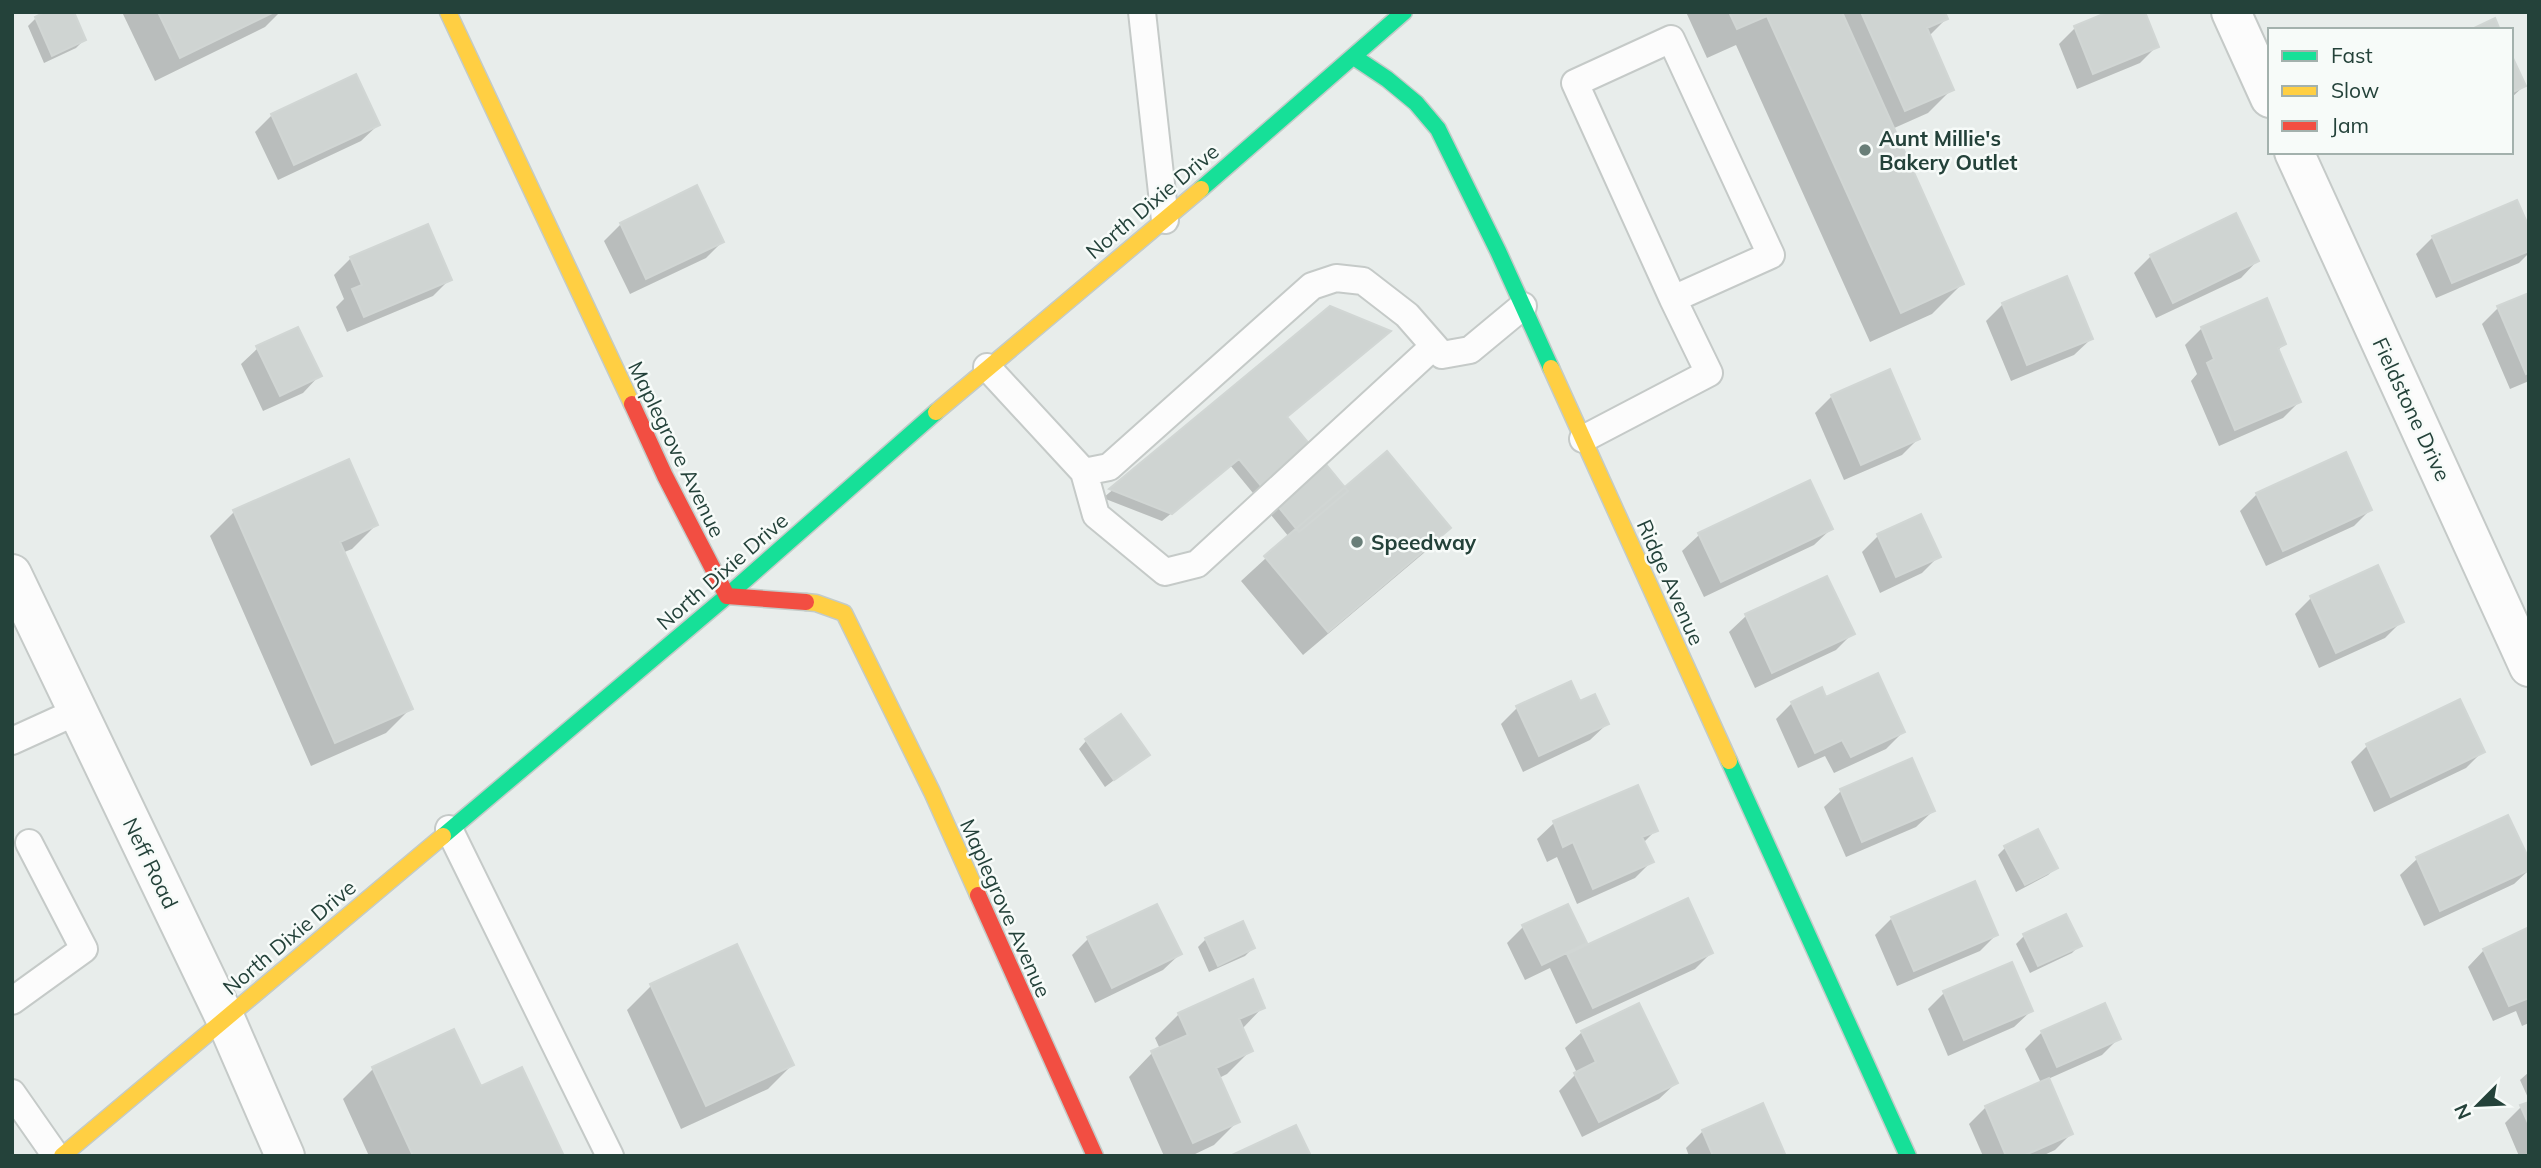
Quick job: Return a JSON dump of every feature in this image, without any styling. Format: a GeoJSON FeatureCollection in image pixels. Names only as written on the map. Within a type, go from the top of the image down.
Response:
{"type":"FeatureCollection","features":[{"type":"Feature","properties":{"kind":"street","name":"Maplegrove Avenue"},"geometry":{"type":"LineString","coordinates":[[448,12],[659,464],[727,596],[816,603],[844,613],[932,792],[1095,1156]]}},
{"type":"Feature","properties":{"kind":"street","name":"North Dixie Drive"},"geometry":{"type":"LineString","coordinates":[[62,1156],[727,596],[987,367],[1165,220],[1404,12]]}},
{"type":"Feature","properties":{"kind":"street"},"geometry":{"type":"LineString","coordinates":[[2231,12],[2268,94]]}},
{"type":"Feature","properties":{"kind":"street","name":"Ridge Avenue"},"geometry":{"type":"LineString","coordinates":[[1354,57],[1416,103],[1438,129],[1498,251],[1908,1156]]}},
{"type":"Feature","properties":{"kind":"street","name":"Fieldstone Drive"},"geometry":{"type":"LineString","coordinates":[[2295,154],[2529,667]]}},
{"type":"Feature","properties":{"kind":"street","name":"Neff Road"},"geometry":{"type":"LineString","coordinates":[[12,574],[225,1018],[285,1156]]}},
{"type":"Feature","properties":{"kind":"lane"},"geometry":{"type":"LineString","coordinates":[[1142,12],[1165,220]]}},
{"type":"Feature","properties":{"kind":"lane"},"geometry":{"type":"LineString","coordinates":[[1367,12],[1374,39]]}},
{"type":"Feature","properties":{"kind":"lane"},"geometry":{"type":"LineString","coordinates":[[1583,439],[1709,373],[1673,299],[1575,83],[1671,39],[1770,255],[1673,299]]}},
{"type":"Feature","properties":{"kind":"lane"},"geometry":{"type":"LineString","coordinates":[[1084,472],[1109,467],[1312,286],[1336,278],[1363,281],[1407,315],[1442,355],[1470,350],[1523,306]]}},
{"type":"Feature","properties":{"kind":"lane"},"geometry":{"type":"LineString","coordinates":[[987,367],[1084,472],[1096,515],[1165,572],[1197,564],[1434,346]]}},
{"type":"Feature","properties":{"kind":"lane"},"geometry":{"type":"LineString","coordinates":[[12,741],[78,711]]}},
{"type":"Feature","properties":{"kind":"lane"},"geometry":{"type":"LineString","coordinates":[[449,829],[610,1156]]}},
{"type":"Feature","properties":{"kind":"lane"},"geometry":{"type":"LineString","coordinates":[[12,1001],[84,949],[30,843]]}},
{"type":"Feature","properties":{"kind":"lane"},"geometry":{"type":"LineString","coordinates":[[12,1093],[56,1156]]}},
{"type":"Feature","properties":{"kind":"building"},"geometry":{"type":"Polygon","coordinates":[[[45,12],[74,12],[86,40],[52,56],[35,17],[45,12]]]}},
{"type":"Feature","properties":{"kind":"building"},"geometry":{"type":"Polygon","coordinates":[[[158,12],[274,12],[180,58],[158,12]]]}},
{"type":"Feature","properties":{"kind":"building","name":"Aunt Millie's Bakery Outlet"},"geometry":{"type":"Polygon","coordinates":[[[1729,12],[1842,12],[1964,284],[1901,313],[1767,16],[1737,29],[1729,12]]]}},
{"type":"Feature","properties":{"kind":"building"},"geometry":{"type":"Polygon","coordinates":[[[1861,12],[1945,12],[1948,19],[1927,28],[1954,90],[1905,111],[1861,12]]]}},
{"type":"Feature","properties":{"kind":"building"},"geometry":{"type":"Polygon","coordinates":[[[2108,12],[2145,12],[2159,47],[2093,74],[2074,26],[2108,12]]]}},
{"type":"Feature","properties":{"kind":"building"},"geometry":{"type":"Polygon","coordinates":[[[2495,18],[2499,28],[2474,28],[2495,18]]]}},
{"type":"Feature","properties":{"kind":"building"},"geometry":{"type":"Polygon","coordinates":[[[2513,58],[2526,86],[2513,92],[2513,58]]]}},
{"type":"Feature","properties":{"kind":"building"},"geometry":{"type":"Polygon","coordinates":[[[356,74],[380,125],[294,165],[271,114],[356,74]]]}},
{"type":"Feature","properties":{"kind":"building"},"geometry":{"type":"Polygon","coordinates":[[[697,185],[724,242],[646,279],[620,223],[697,185]]]}},
{"type":"Feature","properties":{"kind":"building"},"geometry":{"type":"Polygon","coordinates":[[[2517,200],[2529,227],[2529,251],[2452,283],[2432,236],[2517,200]]]}},
{"type":"Feature","properties":{"kind":"building"},"geometry":{"type":"Polygon","coordinates":[[[2236,213],[2259,261],[2173,303],[2150,255],[2236,213]]]}},
{"type":"Feature","properties":{"kind":"building"},"geometry":{"type":"Polygon","coordinates":[[[428,224],[452,280],[364,317],[352,289],[362,285],[350,257],[428,224]]]}},
{"type":"Feature","properties":{"kind":"building"},"geometry":{"type":"Polygon","coordinates":[[[2067,276],[2093,339],[2027,365],[2002,303],[2067,276]]]}},
{"type":"Feature","properties":{"kind":"building"},"geometry":{"type":"Polygon","coordinates":[[[2529,293],[2529,372],[2526,374],[2497,306],[2529,293]]]}},
{"type":"Feature","properties":{"kind":"building"},"geometry":{"type":"Polygon","coordinates":[[[2267,298],[2286,344],[2278,348],[2301,402],[2235,430],[2207,363],[2214,359],[2201,327],[2267,298]]]}},
{"type":"Feature","properties":{"kind":"building","name":"Speedway"},"geometry":{"type":"Polygon","coordinates":[[[1330,306],[1391,331],[1287,417],[1348,491],[1299,532],[1239,459],[1172,514],[1109,489],[1330,306]]]}},
{"type":"Feature","properties":{"kind":"building"},"geometry":{"type":"Polygon","coordinates":[[[298,327],[322,376],[280,396],[256,346],[298,327]]]}},
{"type":"Feature","properties":{"kind":"building"},"geometry":{"type":"Polygon","coordinates":[[[1890,369],[1920,439],[1861,465],[1831,395],[1890,369]]]}},
{"type":"Feature","properties":{"kind":"building","name":"Speedway"},"geometry":{"type":"Polygon","coordinates":[[[1387,451],[1451,528],[1328,632],[1264,556],[1387,451]]]}},
{"type":"Feature","properties":{"kind":"building"},"geometry":{"type":"Polygon","coordinates":[[[2346,452],[2372,510],[2283,551],[2256,493],[2346,452]]]}},
{"type":"Feature","properties":{"kind":"building"},"geometry":{"type":"Polygon","coordinates":[[[349,459],[378,525],[340,542],[413,709],[335,743],[233,510],[349,459]]]}},
{"type":"Feature","properties":{"kind":"building"},"geometry":{"type":"Polygon","coordinates":[[[1810,480],[1833,529],[1721,582],[1698,533],[1810,480]]]}},
{"type":"Feature","properties":{"kind":"building"},"geometry":{"type":"Polygon","coordinates":[[[1921,514],[1941,557],[1896,577],[1877,534],[1921,514]]]}},
{"type":"Feature","properties":{"kind":"building"},"geometry":{"type":"Polygon","coordinates":[[[2378,565],[2404,622],[2336,653],[2310,596],[2378,565]]]}},
{"type":"Feature","properties":{"kind":"building"},"geometry":{"type":"Polygon","coordinates":[[[1827,576],[1855,634],[1772,673],[1745,614],[1827,576]]]}},
{"type":"Feature","properties":{"kind":"building"},"geometry":{"type":"Polygon","coordinates":[[[1878,673],[1905,732],[1851,757],[1842,740],[1815,753],[1791,702],[1822,687],[1826,697],[1878,673]]]}},
{"type":"Feature","properties":{"kind":"building"},"geometry":{"type":"Polygon","coordinates":[[[1571,681],[1580,701],[1595,694],[1609,724],[1539,756],[1516,706],[1571,681]]]}},
{"type":"Feature","properties":{"kind":"building"},"geometry":{"type":"Polygon","coordinates":[[[2460,699],[2485,752],[2391,797],[2366,744],[2460,699]]]}},
{"type":"Feature","properties":{"kind":"building"},"geometry":{"type":"Polygon","coordinates":[[[1121,714],[1150,755],[1114,780],[1085,739],[1121,714]]]}},
{"type":"Feature","properties":{"kind":"building"},"geometry":{"type":"Polygon","coordinates":[[[1912,758],[1935,811],[1862,842],[1840,789],[1912,758]]]}},
{"type":"Feature","properties":{"kind":"building"},"geometry":{"type":"Polygon","coordinates":[[[1638,785],[1658,831],[1642,837],[1654,862],[1593,889],[1573,842],[1563,847],[1553,821],[1638,785]]]}},
{"type":"Feature","properties":{"kind":"building"},"geometry":{"type":"Polygon","coordinates":[[[2508,815],[2529,859],[2529,870],[2440,911],[2416,857],[2508,815]]]}},
{"type":"Feature","properties":{"kind":"building"},"geometry":{"type":"Polygon","coordinates":[[[2038,829],[2058,868],[2025,885],[2004,846],[2038,829]]]}},
{"type":"Feature","properties":{"kind":"building"},"geometry":{"type":"Polygon","coordinates":[[[1975,881],[1998,935],[1914,971],[1891,917],[1975,881]]]}},
{"type":"Feature","properties":{"kind":"building"},"geometry":{"type":"Polygon","coordinates":[[[1688,898],[1713,953],[1593,1008],[1567,954],[1688,898]]]}},
{"type":"Feature","properties":{"kind":"building"},"geometry":{"type":"Polygon","coordinates":[[[1157,904],[1182,954],[1112,988],[1087,937],[1157,904]]]}},
{"type":"Feature","properties":{"kind":"building"},"geometry":{"type":"Polygon","coordinates":[[[1568,904],[1587,943],[1542,965],[1522,925],[1568,904]]]}},
{"type":"Feature","properties":{"kind":"building"},"geometry":{"type":"Polygon","coordinates":[[[2066,914],[2082,946],[2038,966],[2023,934],[2066,914]]]}},
{"type":"Feature","properties":{"kind":"building"},"geometry":{"type":"Polygon","coordinates":[[[1243,921],[1255,948],[1218,966],[1205,938],[1243,921]]]}},
{"type":"Feature","properties":{"kind":"building"},"geometry":{"type":"Polygon","coordinates":[[[2529,927],[2529,998],[2509,1006],[2483,949],[2529,927]]]}},
{"type":"Feature","properties":{"kind":"building"},"geometry":{"type":"Polygon","coordinates":[[[737,944],[794,1065],[706,1106],[650,984],[737,944]]]}},
{"type":"Feature","properties":{"kind":"building"},"geometry":{"type":"Polygon","coordinates":[[[2012,962],[2033,1011],[1964,1040],[1943,991],[2012,962]]]}},
{"type":"Feature","properties":{"kind":"building"},"geometry":{"type":"Polygon","coordinates":[[[1253,979],[1265,1008],[1239,1019],[1253,1051],[1216,1068],[1240,1122],[1193,1143],[1151,1051],[1188,1035],[1178,1013],[1253,979]]]}},
{"type":"Feature","properties":{"kind":"building"},"geometry":{"type":"Polygon","coordinates":[[[1639,1003],[1678,1083],[1599,1122],[1574,1073],[1596,1062],[1581,1031],[1639,1003]]]}},
{"type":"Feature","properties":{"kind":"building"},"geometry":{"type":"Polygon","coordinates":[[[2105,1003],[2121,1039],[2057,1067],[2041,1031],[2105,1003]]]}},
{"type":"Feature","properties":{"kind":"building"},"geometry":{"type":"Polygon","coordinates":[[[454,1029],[481,1086],[522,1067],[564,1156],[413,1156],[372,1067],[454,1029]]]}},
{"type":"Feature","properties":{"kind":"building"},"geometry":{"type":"Polygon","coordinates":[[[2049,1078],[2073,1134],[2023,1156],[2006,1156],[1985,1106],[2049,1078]]]}},
{"type":"Feature","properties":{"kind":"building"},"geometry":{"type":"Polygon","coordinates":[[[2529,1102],[2529,1125],[2520,1105],[2529,1102]]]}},
{"type":"Feature","properties":{"kind":"building"},"geometry":{"type":"Polygon","coordinates":[[[1763,1103],[1785,1154],[1713,1156],[1702,1130],[1763,1103]]]}},
{"type":"Feature","properties":{"kind":"building"},"geometry":{"type":"Polygon","coordinates":[[[1296,1125],[1311,1156],[1230,1156],[1296,1125]]]}},
{"type":"Feature","properties":{"kind":"traffic: fast"},"geometry":{"type":"LineString","coordinates":[[1201,189],[1404,12]]}},
{"type":"Feature","properties":{"kind":"traffic: fast"},"geometry":{"type":"LineString","coordinates":[[1354,57],[1416,103],[1438,129],[1551,368]]}},
{"type":"Feature","properties":{"kind":"traffic: fast"},"geometry":{"type":"LineString","coordinates":[[443,836],[727,596],[936,412]]}},
{"type":"Feature","properties":{"kind":"traffic: fast"},"geometry":{"type":"LineString","coordinates":[[1729,761],[1908,1156]]}},
{"type":"Feature","properties":{"kind":"traffic: slow"},"geometry":{"type":"LineString","coordinates":[[448,12],[632,404]]}},
{"type":"Feature","properties":{"kind":"traffic: slow"},"geometry":{"type":"LineString","coordinates":[[936,412],[1201,189]]}},
{"type":"Feature","properties":{"kind":"traffic: slow"},"geometry":{"type":"LineString","coordinates":[[1551,368],[1729,761]]}},
{"type":"Feature","properties":{"kind":"traffic: slow"},"geometry":{"type":"LineString","coordinates":[[806,602],[844,613],[932,792],[978,895]]}},
{"type":"Feature","properties":{"kind":"traffic: slow"},"geometry":{"type":"LineString","coordinates":[[62,1156],[443,836]]}},
{"type":"Feature","properties":{"kind":"traffic: jam"},"geometry":{"type":"LineString","coordinates":[[632,404],[665,476],[727,596],[806,602]]}},
{"type":"Feature","properties":{"kind":"traffic: jam"},"geometry":{"type":"LineString","coordinates":[[978,895],[1095,1156]]}},
{"type":"Feature","properties":{"kind":"place","name":"Aunt Millie's Bakery Outlet"},"geometry":{"type":"Point","coordinates":[1865,150]}},
{"type":"Feature","properties":{"kind":"place","name":"Speedway"},"geometry":{"type":"Point","coordinates":[1357,542]}}]}
